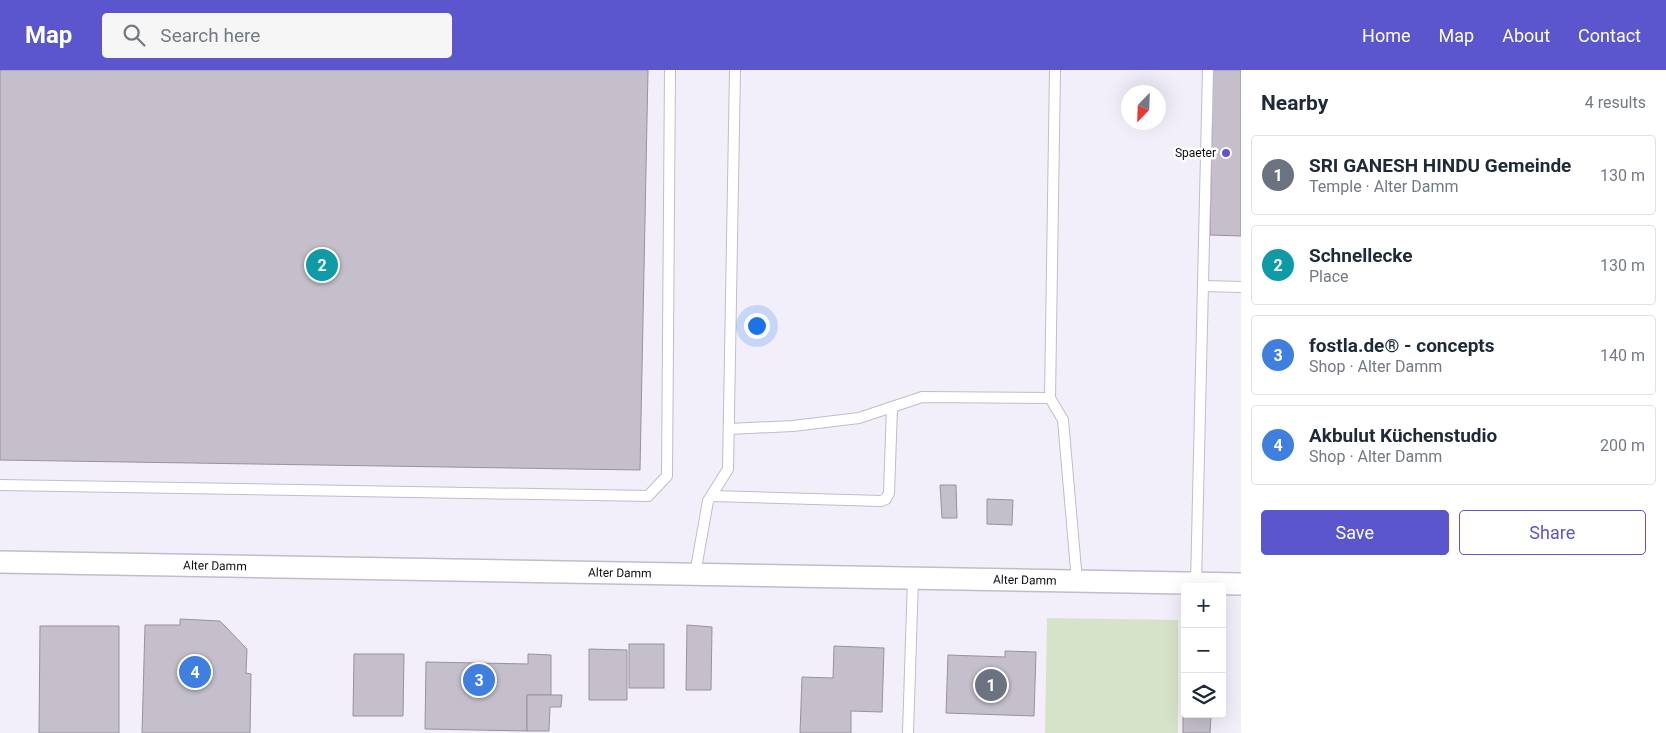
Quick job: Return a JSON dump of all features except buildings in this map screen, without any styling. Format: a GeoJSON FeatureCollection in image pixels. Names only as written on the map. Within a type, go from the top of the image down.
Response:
{"type":"FeatureCollection","features":[{"type":"Feature","properties":{"kind":"street","name":"Alter Damm"},"geometry":{"type":"LineString","coordinates":[[0,562],[1196,583]]}},
{"type":"Feature","properties":{"kind":"street","name":"Alter Damm"},"geometry":{"type":"LineString","coordinates":[[1226,584],[1241,584]]}},
{"type":"Feature","properties":{"kind":"lane"},"geometry":{"type":"LineString","coordinates":[[0,485],[648,496],[667,476],[670,70]]}},
{"type":"Feature","properties":{"kind":"lane"},"geometry":{"type":"LineString","coordinates":[[695,574],[708,502],[728,469],[735,70]]}},
{"type":"Feature","properties":{"kind":"lane"},"geometry":{"type":"LineString","coordinates":[[1055,70],[1050,398],[1062,420],[1077,581]]}},
{"type":"Feature","properties":{"kind":"lane"},"geometry":{"type":"LineString","coordinates":[[1196,583],[1208,70]]}},
{"type":"Feature","properties":{"kind":"lane"},"geometry":{"type":"LineString","coordinates":[[1204,286],[1241,287]]}},
{"type":"Feature","properties":{"kind":"lane"},"geometry":{"type":"LineString","coordinates":[[729,429],[793,426],[859,418],[922,397],[1050,398]]}},
{"type":"Feature","properties":{"kind":"lane"},"geometry":{"type":"LineString","coordinates":[[712,496],[881,501],[886,499],[889,493],[892,407]]}},
{"type":"Feature","properties":{"kind":"lane"},"geometry":{"type":"LineString","coordinates":[[908,733],[913,578]]}},
{"type":"Feature","properties":{"kind":"green space"},"geometry":{"type":"Polygon","coordinates":[[[1047,618],[1178,620],[1178,733],[1045,733],[1047,618]]]}},
{"type":"Feature","properties":{"kind":"place","name":"Spaeter"},"geometry":{"type":"Point","coordinates":[1226,153]}},
{"type":"Feature","properties":{"kind":"place","name":"Schnellecke"},"geometry":{"type":"Point","coordinates":[322,265]}},
{"type":"Feature","properties":{"kind":"place","name":"Akbulut Küchenstudio"},"geometry":{"type":"Point","coordinates":[195,672]}},
{"type":"Feature","properties":{"kind":"place","name":"fostla.de® - concepts"},"geometry":{"type":"Point","coordinates":[479,680]}},
{"type":"Feature","properties":{"kind":"place","name":"SRI GANESH HINDU Gemeinde"},"geometry":{"type":"Point","coordinates":[991,685]}}]}
